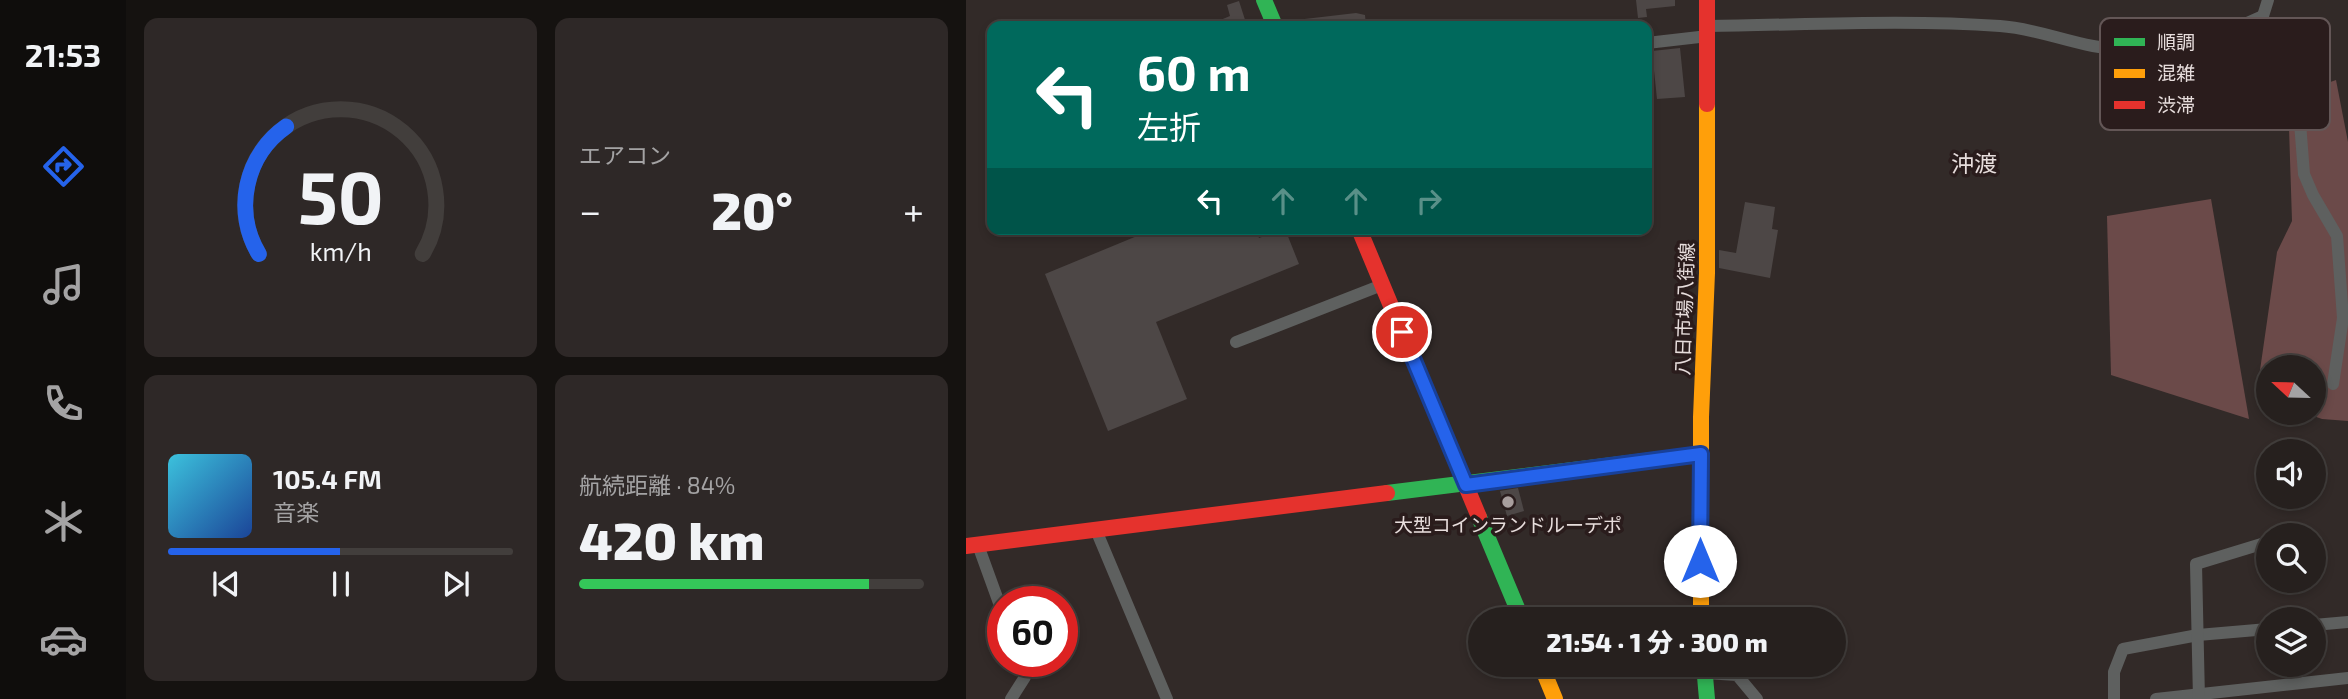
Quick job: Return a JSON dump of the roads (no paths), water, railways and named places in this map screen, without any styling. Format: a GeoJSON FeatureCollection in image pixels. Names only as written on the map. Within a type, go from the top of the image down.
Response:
{"type":"FeatureCollection","features":[{"type":"Feature","properties":{"kind":"main road"},"geometry":{"type":"LineString","coordinates":[[1264,0],[1273,21]]}},
{"type":"Feature","properties":{"kind":"main road","name":"八日市場八街線"},"geometry":{"type":"LineString","coordinates":[[1700,607],[1701,454],[1707,273],[1707,0]]}},
{"type":"Feature","properties":{"kind":"main road"},"geometry":{"type":"LineString","coordinates":[[1361,235],[1517,607]]}},
{"type":"Feature","properties":{"kind":"main road"},"geometry":{"type":"LineString","coordinates":[[972,545],[1701,454]]}},
{"type":"Feature","properties":{"kind":"main road"},"geometry":{"type":"LineString","coordinates":[[1546,677],[1555,699]]}},
{"type":"Feature","properties":{"kind":"main road"},"geometry":{"type":"LineString","coordinates":[[1706,677],[1707,699]]}},
{"type":"Feature","properties":{"kind":"street"},"geometry":{"type":"LineString","coordinates":[[2258,18],[2263,16],[2268,0]]}},
{"type":"Feature","properties":{"kind":"street"},"geometry":{"type":"LineString","coordinates":[[1652,42],[1708,31],[1880,23],[1999,26],[2045,33],[2100,46]]}},
{"type":"Feature","properties":{"kind":"street"},"geometry":{"type":"LineString","coordinates":[[2301,130],[2304,174],[2337,236],[2343,318],[2333,384]]}},
{"type":"Feature","properties":{"kind":"street"},"geometry":{"type":"LineString","coordinates":[[1236,342],[1382,285]]}},
{"type":"Feature","properties":{"kind":"street"},"geometry":{"type":"LineString","coordinates":[[1096,530],[1167,699]]}},
{"type":"Feature","properties":{"kind":"street"},"geometry":{"type":"LineString","coordinates":[[972,545],[990,586]]}},
{"type":"Feature","properties":{"kind":"street"},"geometry":{"type":"LineString","coordinates":[[2199,697],[2196,565],[2256,546]]}},
{"type":"Feature","properties":{"kind":"street"},"geometry":{"type":"LineString","coordinates":[[2326,624],[2348,622]]}},
{"type":"Feature","properties":{"kind":"street"},"geometry":{"type":"LineString","coordinates":[[2114,699],[2114,672],[2123,649],[2198,635],[2256,630]]}},
{"type":"Feature","properties":{"kind":"street"},"geometry":{"type":"LineString","coordinates":[[1011,699],[1025,677]]}},
{"type":"Feature","properties":{"kind":"street"},"geometry":{"type":"LineString","coordinates":[[1739,677],[1757,699]]}},
{"type":"Feature","properties":{"kind":"street"},"geometry":{"type":"LineString","coordinates":[[2156,699],[2199,697],[2348,678]]}},
{"type":"Feature","properties":{"kind":"place","name":"大型コインランドルーデポ"},"geometry":{"type":"Point","coordinates":[1508,502]}},
{"type":"Feature","properties":{"kind":"district","name":"沖渡"},"geometry":{"type":"Point","coordinates":[1974,163]}}]}
